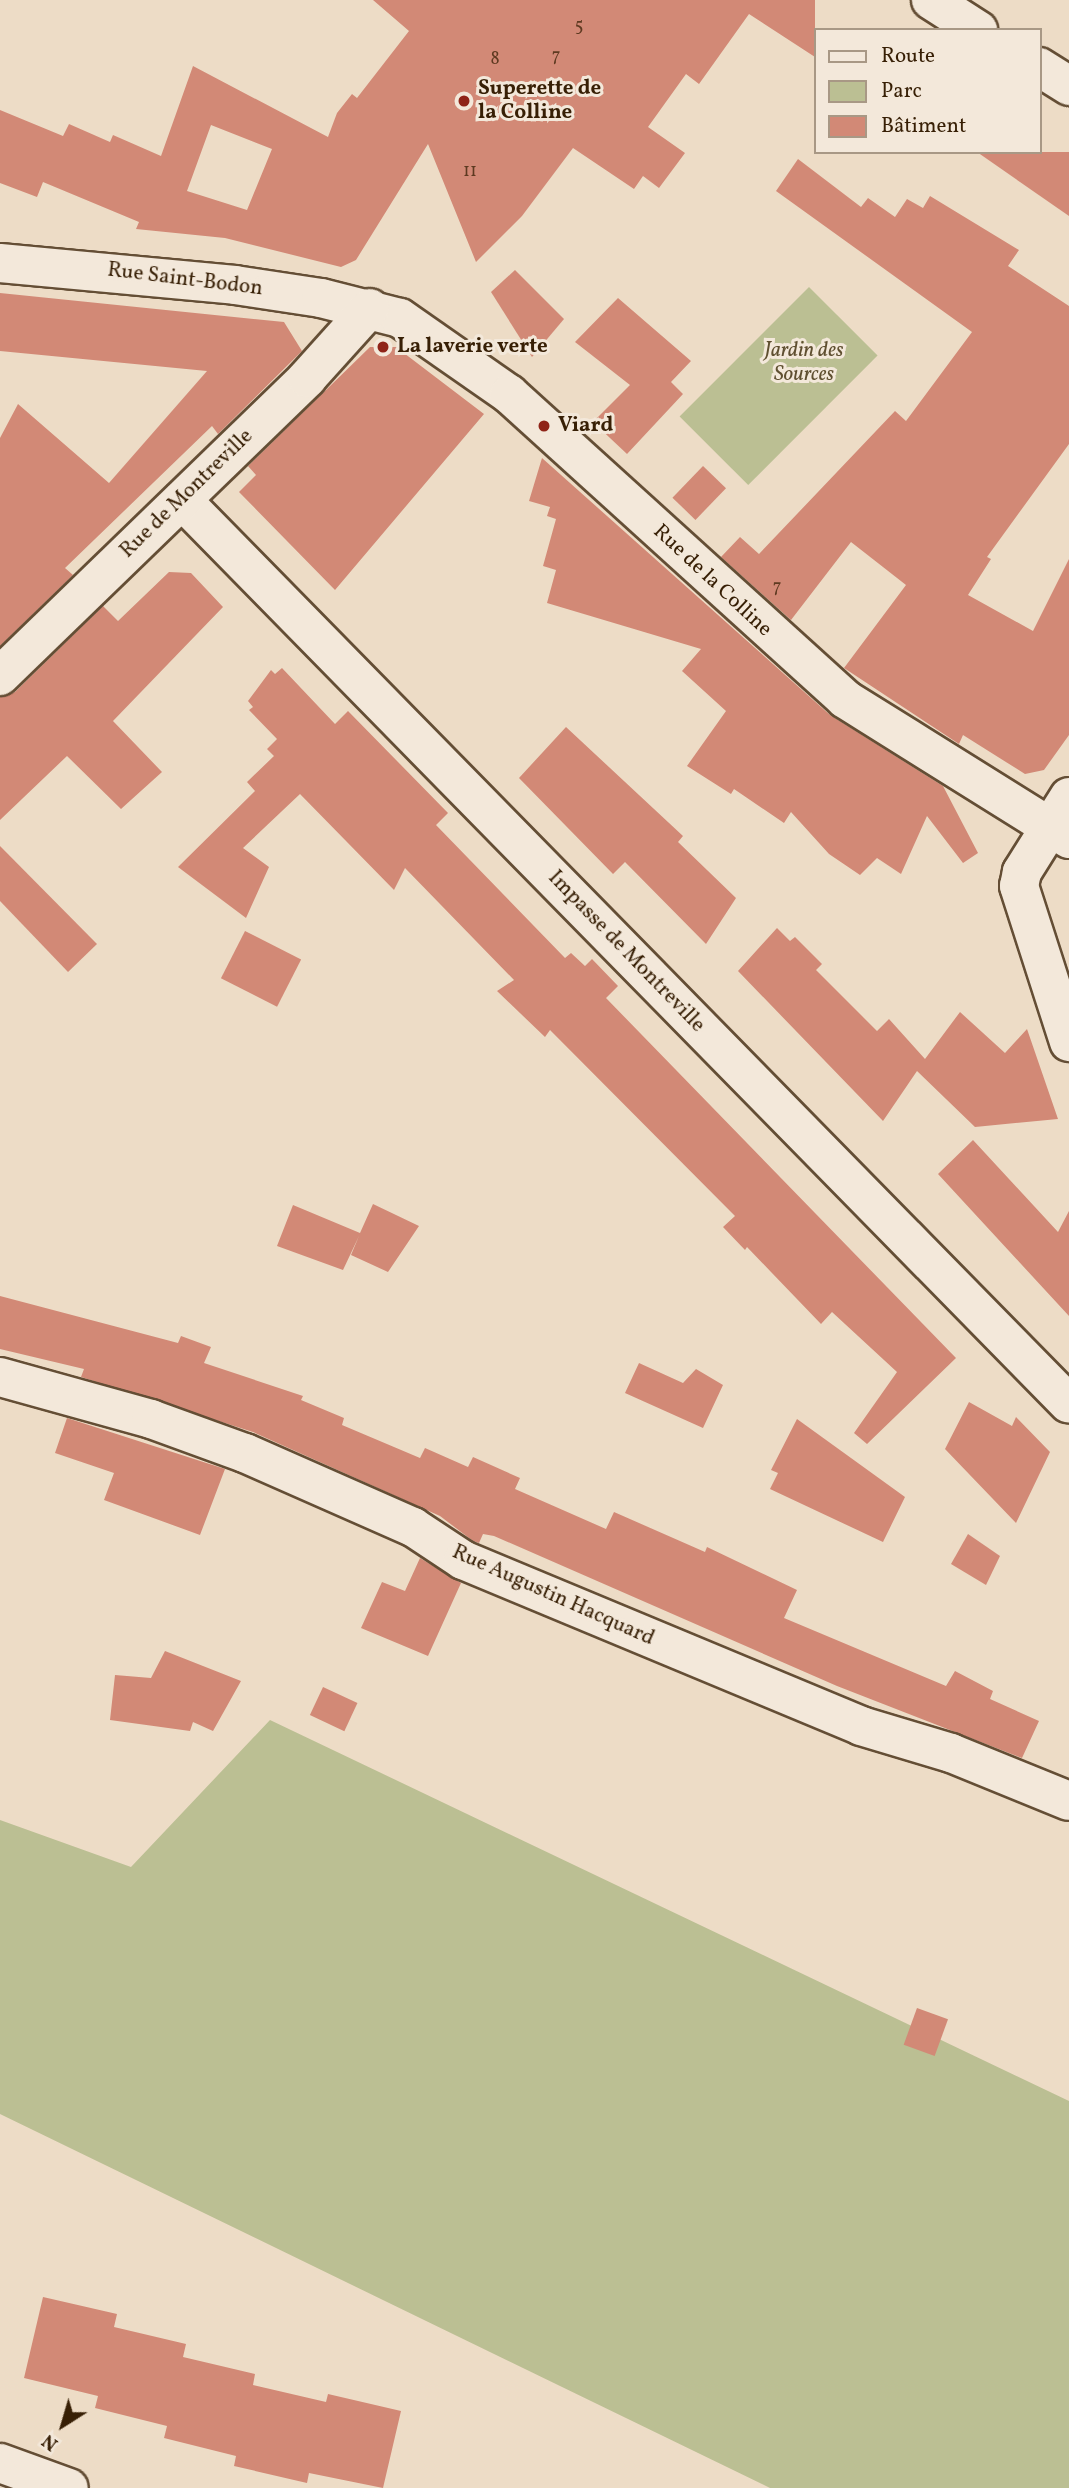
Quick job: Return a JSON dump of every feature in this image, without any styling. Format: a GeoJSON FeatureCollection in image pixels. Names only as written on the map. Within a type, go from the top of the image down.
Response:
{"type":"FeatureCollection","features":[{"type":"Feature","properties":{"kind":"street"},"geometry":{"type":"LineString","coordinates":[[1041,68],[1069,86]]}},
{"type":"Feature","properties":{"kind":"street","name":"Rue Saint-Bodon"},"geometry":{"type":"LineString","coordinates":[[0,263],[235,285],[370,308]]}},
{"type":"Feature","properties":{"kind":"street","name":"Rue de Montreville"},"geometry":{"type":"LineString","coordinates":[[0,676],[307,378],[370,308]]}},
{"type":"Feature","properties":{"kind":"street","name":"Rue de la Colline"},"geometry":{"type":"LineString","coordinates":[[370,308],[400,318],[509,394],[845,699],[1063,822]]}},
{"type":"Feature","properties":{"kind":"street","name":"Impasse de Montreville"},"geometry":{"type":"LineString","coordinates":[[181,500],[1069,1404]]}},
{"type":"Feature","properties":{"kind":"street"},"geometry":{"type":"LineString","coordinates":[[1063,822],[1022,872],[1019,886],[1069,1042]]}},
{"type":"Feature","properties":{"kind":"street","name":"Rue Augustin Hacquard"},"geometry":{"type":"LineString","coordinates":[[0,1377],[151,1419],[245,1453],[414,1527],[463,1560],[860,1726],[951,1753],[1069,1801]]}},
{"type":"Feature","properties":{"kind":"street"},"geometry":{"type":"LineString","coordinates":[[0,2463],[69,2488]]}},
{"type":"Feature","properties":{"kind":"green space","name":"Jardin des Sources"},"geometry":{"type":"Polygon","coordinates":[[[809,287],[878,356],[748,485],[680,416],[809,287]]]}},
{"type":"Feature","properties":{"kind":"green space"},"geometry":{"type":"Polygon","coordinates":[[[270,1720],[1069,2101],[1069,2488],[770,2488],[0,2114],[0,1820],[131,1867],[270,1720]]]}},
{"type":"Feature","properties":{"kind":"building"},"geometry":{"type":"Polygon","coordinates":[[[373,0],[815,0],[814,56],[749,14],[699,84],[686,74],[648,127],[685,153],[659,188],[643,176],[634,189],[573,148],[522,216],[476,262],[428,144],[356,260],[341,267],[225,238],[136,229],[139,222],[43,182],[37,197],[0,183],[0,110],[63,136],[69,124],[110,142],[113,135],[161,156],[193,66],[328,137],[337,113],[352,94],[357,98],[409,31],[373,0]],[[211,125],[187,191],[247,210],[272,149],[211,125]]]}},
{"type":"Feature","properties":{"kind":"building"},"geometry":{"type":"Polygon","coordinates":[[[1069,152],[1069,216],[980,154],[1069,152]]]}},
{"type":"Feature","properties":{"kind":"building"},"geometry":{"type":"Polygon","coordinates":[[[798,159],[861,207],[868,198],[895,217],[907,199],[923,208],[930,196],[1019,250],[1008,266],[1069,306],[1069,444],[987,557],[991,559],[968,595],[1033,631],[1069,559],[1069,735],[1044,770],[1025,774],[963,735],[959,744],[844,668],[906,585],[851,542],[791,620],[721,557],[740,537],[759,554],[895,411],[906,421],[972,332],[776,191],[798,159]]]}},
{"type":"Feature","properties":{"kind":"building"},"geometry":{"type":"Polygon","coordinates":[[[515,270],[564,319],[532,357],[491,292],[515,270]]]}},
{"type":"Feature","properties":{"kind":"building"},"geometry":{"type":"Polygon","coordinates":[[[0,293],[284,322],[302,351],[218,434],[212,426],[65,568],[73,575],[0,646],[0,438],[18,404],[109,483],[207,371],[0,351],[0,293]]]}},
{"type":"Feature","properties":{"kind":"building"},"geometry":{"type":"Polygon","coordinates":[[[618,298],[691,361],[671,382],[683,394],[627,454],[593,422],[630,385],[575,342],[618,298]]]}},
{"type":"Feature","properties":{"kind":"building"},"geometry":{"type":"Polygon","coordinates":[[[370,347],[396,347],[484,414],[335,590],[239,492],[256,475],[248,466],[370,347]]]}},
{"type":"Feature","properties":{"kind":"building"},"geometry":{"type":"Polygon","coordinates":[[[542,458],[830,715],[943,786],[978,853],[963,863],[927,816],[901,874],[877,858],[860,875],[829,854],[791,812],[784,823],[734,789],[731,794],[687,766],[726,711],[682,671],[701,649],[547,603],[556,570],[543,566],[556,519],[547,516],[550,507],[529,501],[542,458]]]}},
{"type":"Feature","properties":{"kind":"building"},"geometry":{"type":"Polygon","coordinates":[[[703,466],[726,488],[695,520],[672,498],[703,466]]]}},
{"type":"Feature","properties":{"kind":"building"},"geometry":{"type":"Polygon","coordinates":[[[169,572],[191,573],[223,607],[113,721],[162,772],[121,809],[67,756],[0,820],[0,697],[15,692],[103,606],[118,621],[169,572]]]}},
{"type":"Feature","properties":{"kind":"building"},"geometry":{"type":"Polygon","coordinates":[[[282,668],[335,724],[348,711],[448,813],[436,825],[565,958],[571,953],[585,966],[592,959],[618,986],[606,998],[956,1358],[867,1444],[854,1433],[897,1372],[832,1312],[821,1324],[747,1247],[745,1250],[723,1227],[735,1216],[550,1030],[545,1037],[497,991],[514,980],[405,868],[394,890],[300,794],[243,848],[269,867],[246,918],[178,867],[255,791],[247,782],[274,756],[267,749],[277,739],[249,710],[253,707],[248,701],[271,670],[275,674],[282,668]]]}},
{"type":"Feature","properties":{"kind":"building"},"geometry":{"type":"Polygon","coordinates":[[[566,727],[683,836],[678,842],[736,898],[706,944],[625,862],[613,874],[519,778],[566,727]]]}},
{"type":"Feature","properties":{"kind":"building"},"geometry":{"type":"Polygon","coordinates":[[[0,846],[97,944],[68,972],[0,901],[0,846]]]}},
{"type":"Feature","properties":{"kind":"building"},"geometry":{"type":"Polygon","coordinates":[[[777,928],[790,941],[795,937],[822,964],[816,970],[877,1031],[889,1019],[925,1059],[960,1012],[1005,1053],[1027,1029],[1058,1119],[975,1127],[917,1071],[883,1121],[738,971],[777,928]]]}},
{"type":"Feature","properties":{"kind":"building"},"geometry":{"type":"Polygon","coordinates":[[[245,931],[301,960],[277,1007],[221,978],[245,931]]]}},
{"type":"Feature","properties":{"kind":"building"},"geometry":{"type":"Polygon","coordinates":[[[973,1140],[1058,1232],[1069,1211],[1069,1316],[938,1174],[973,1140]]]}},
{"type":"Feature","properties":{"kind":"building"},"geometry":{"type":"Polygon","coordinates":[[[373,1204],[419,1226],[388,1272],[351,1255],[359,1236],[343,1270],[277,1246],[293,1205],[360,1233],[373,1204]]]}},
{"type":"Feature","properties":{"kind":"building"},"geometry":{"type":"Polygon","coordinates":[[[0,1296],[178,1343],[181,1336],[211,1347],[204,1363],[303,1396],[301,1400],[344,1418],[342,1425],[420,1458],[425,1448],[468,1467],[473,1457],[520,1478],[515,1489],[606,1529],[614,1512],[705,1552],[707,1547],[797,1590],[784,1618],[946,1686],[955,1671],[993,1691],[990,1699],[1039,1721],[1022,1758],[837,1686],[494,1536],[483,1534],[479,1543],[473,1541],[440,1516],[253,1432],[81,1377],[84,1369],[0,1349],[0,1296]]]}},
{"type":"Feature","properties":{"kind":"building"},"geometry":{"type":"Polygon","coordinates":[[[639,1363],[683,1383],[696,1369],[723,1385],[703,1428],[625,1393],[639,1363]]]}},
{"type":"Feature","properties":{"kind":"building"},"geometry":{"type":"Polygon","coordinates":[[[969,1402],[1012,1426],[1016,1417],[1050,1452],[1016,1523],[945,1449],[969,1402]]]}},
{"type":"Feature","properties":{"kind":"building"},"geometry":{"type":"Polygon","coordinates":[[[67,1418],[225,1469],[200,1535],[104,1500],[114,1473],[55,1453],[67,1418]]]}},
{"type":"Feature","properties":{"kind":"building"},"geometry":{"type":"Polygon","coordinates":[[[797,1419],[905,1497],[883,1542],[770,1489],[778,1473],[771,1470],[797,1419]]]}},
{"type":"Feature","properties":{"kind":"building"},"geometry":{"type":"Polygon","coordinates":[[[968,1534],[1000,1556],[986,1585],[951,1564],[968,1534]]]}},
{"type":"Feature","properties":{"kind":"building"},"geometry":{"type":"Polygon","coordinates":[[[420,1558],[461,1583],[428,1656],[361,1628],[382,1582],[405,1591],[420,1558]]]}},
{"type":"Feature","properties":{"kind":"building"},"geometry":{"type":"Polygon","coordinates":[[[165,1651],[241,1681],[213,1731],[193,1722],[190,1731],[110,1720],[115,1675],[151,1678],[165,1651]]]}},
{"type":"Feature","properties":{"kind":"building"},"geometry":{"type":"Polygon","coordinates":[[[323,1687],[357,1703],[344,1731],[310,1715],[323,1687]]]}},
{"type":"Feature","properties":{"kind":"building"},"geometry":{"type":"Polygon","coordinates":[[[917,2008],[948,2019],[935,2056],[904,2045],[917,2008]]]}},
{"type":"Feature","properties":{"kind":"building"},"geometry":{"type":"Polygon","coordinates":[[[43,2297],[117,2314],[114,2327],[186,2344],[183,2357],[255,2374],[253,2385],[326,2402],[328,2394],[401,2411],[383,2488],[309,2473],[307,2483],[234,2466],[236,2456],[164,2438],[167,2426],[95,2408],[98,2396],[24,2378],[43,2297]]]}},
{"type":"Feature","properties":{"kind":"place","name":"Superette de la Colline"},"geometry":{"type":"Point","coordinates":[464,101]}},
{"type":"Feature","properties":{"kind":"place","name":"La laverie verte"},"geometry":{"type":"Point","coordinates":[383,347]}},
{"type":"Feature","properties":{"kind":"place","name":"Viard"},"geometry":{"type":"Point","coordinates":[544,426]}}]}
